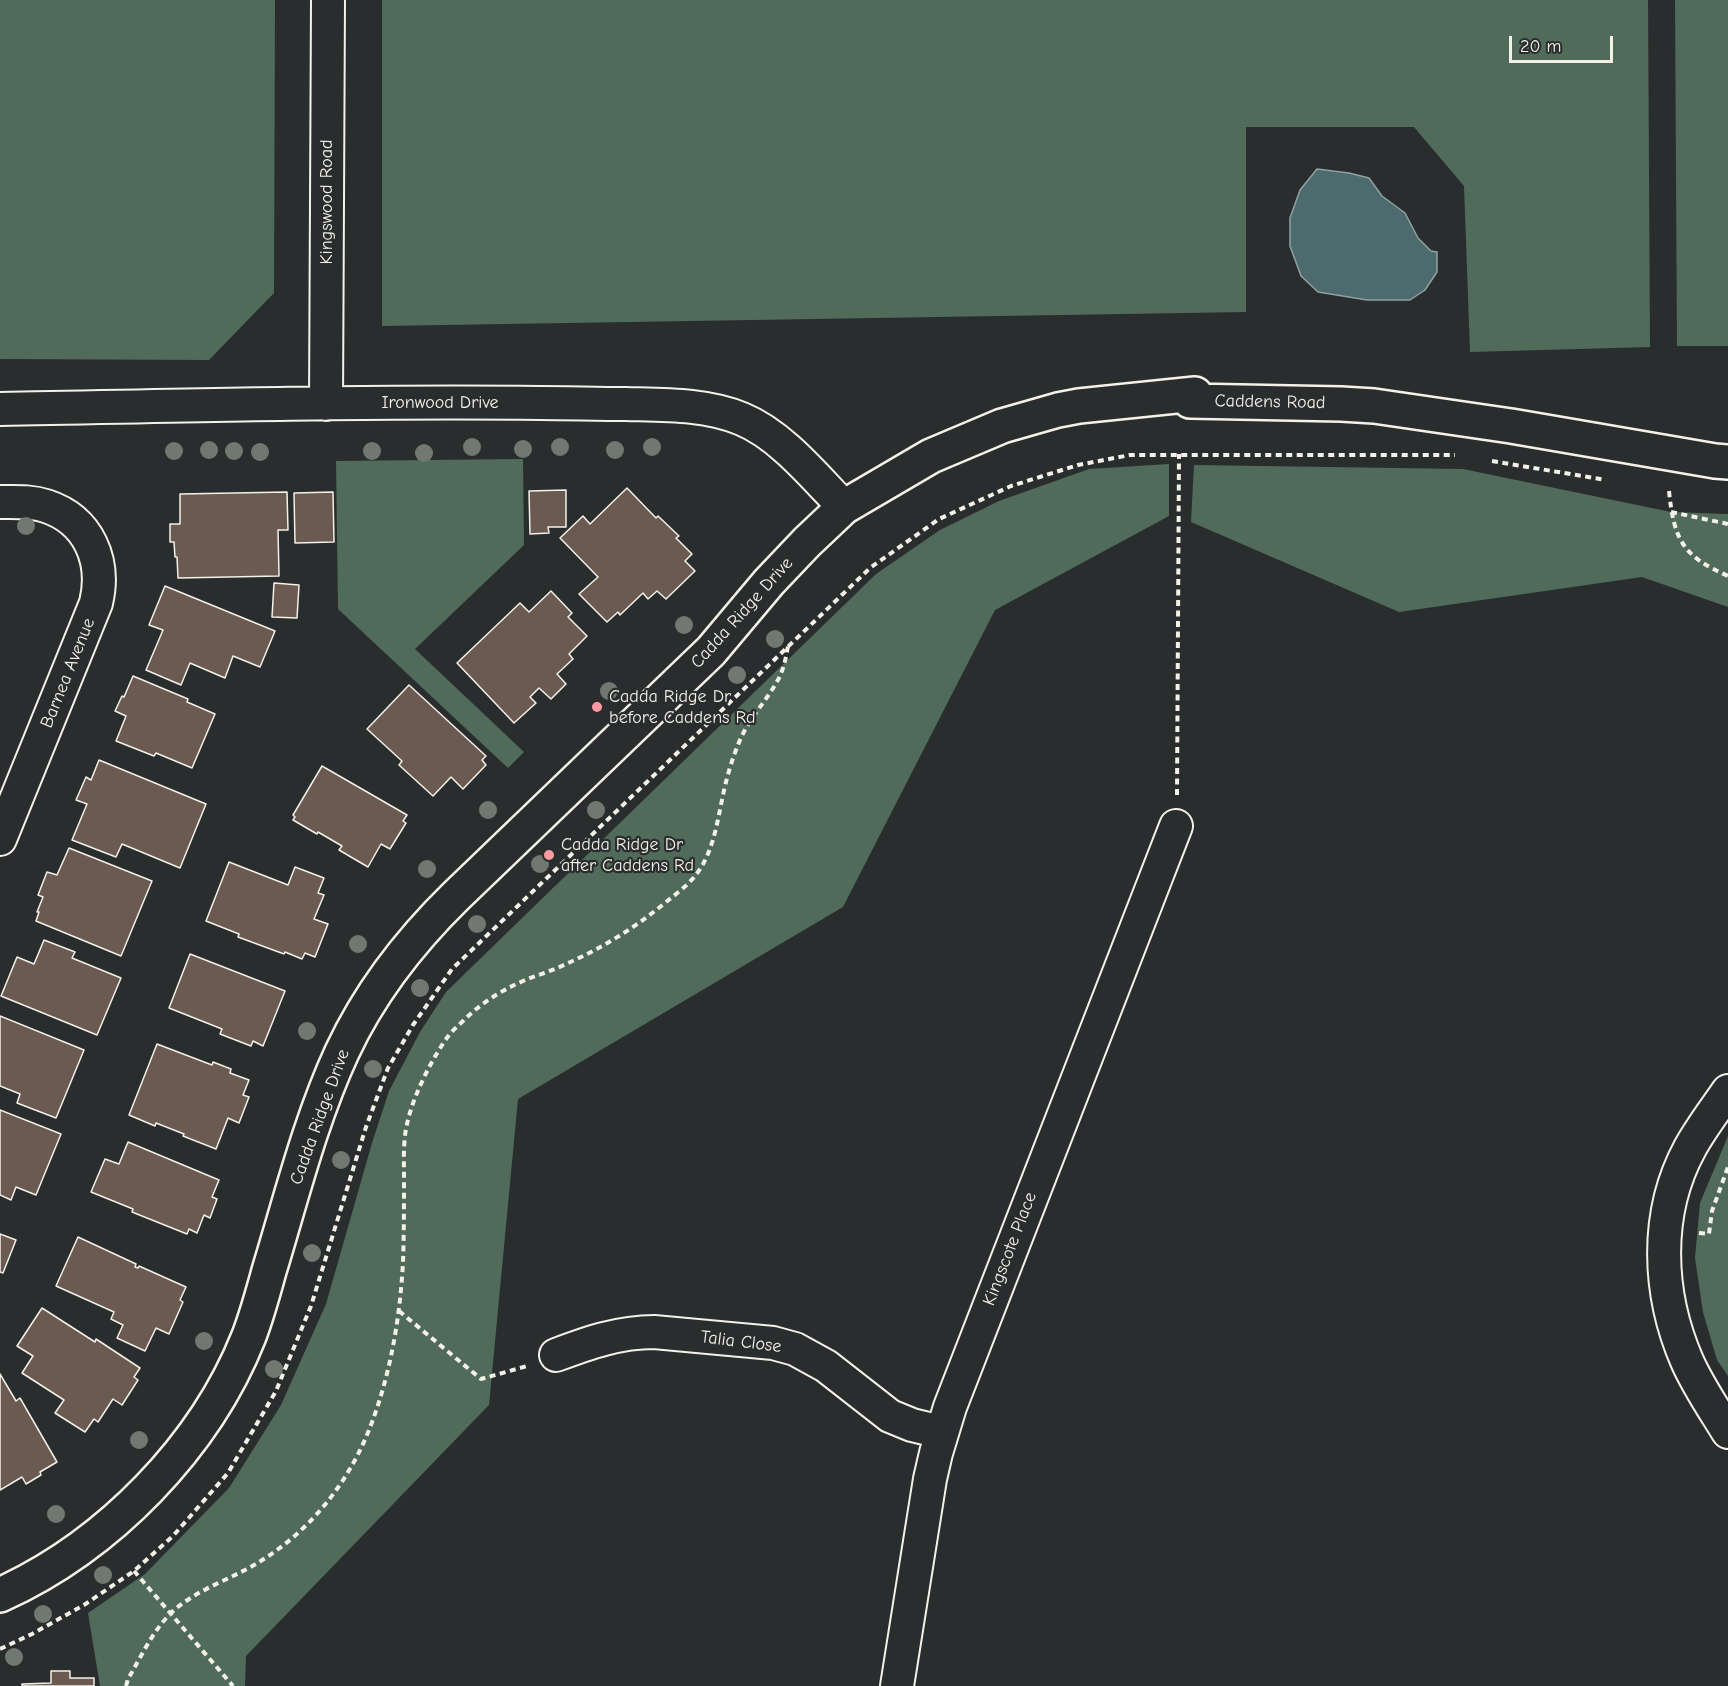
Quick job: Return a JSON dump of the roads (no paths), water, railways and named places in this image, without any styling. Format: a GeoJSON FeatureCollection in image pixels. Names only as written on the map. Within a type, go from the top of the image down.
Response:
{"type":"FeatureCollection","features":[{"type":"Feature","properties":{"kind":"street","name":"Kingswood Road"},"geometry":{"type":"LineString","coordinates":[[326,404],[328,0]]}},
{"type":"Feature","properties":{"kind":"street","name":"Caddens Road"},"geometry":{"type":"LineString","coordinates":[[844,507],[931,456],[1002,426],[1079,406],[1196,394],[1190,401],[1341,404],[1407,410],[1728,462]]}},
{"type":"Feature","properties":{"kind":"street","name":"Ironwood Drive"},"geometry":{"type":"LineString","coordinates":[[0,409],[498,402],[648,404],[701,408],[724,412],[758,427],[785,447],[844,507]]}},
{"type":"Feature","properties":{"kind":"street","name":"Barnea Avenue"},"geometry":{"type":"LineString","coordinates":[[0,502],[37,503],[62,514],[79,527],[90,542],[99,568],[99,590],[96,603],[0,839]]}},
{"type":"Feature","properties":{"kind":"street","name":"Cadda Ridge Drive"},"geometry":{"type":"LineString","coordinates":[[0,1595],[57,1564],[125,1513],[168,1468],[204,1419],[229,1377],[249,1336],[317,1115],[341,1054],[370,999],[406,949],[428,923],[711,651],[769,582],[844,507]]}},
{"type":"Feature","properties":{"kind":"street","name":"Kingscote Place"},"geometry":{"type":"LineString","coordinates":[[897,1686],[930,1479],[941,1432],[965,1365],[1176,826]]}},
{"type":"Feature","properties":{"kind":"street"},"geometry":{"type":"LineString","coordinates":[[1728,1091],[1702,1129],[1682,1165],[1668,1209],[1664,1244],[1667,1289],[1679,1340],[1697,1382],[1728,1432]]}},
{"type":"Feature","properties":{"kind":"street","name":"Talia Close"},"geometry":{"type":"LineString","coordinates":[[556,1355],[591,1341],[638,1332],[773,1343],[810,1356],[890,1416],[912,1425],[941,1432]]}},
{"type":"Feature","properties":{"kind":"water"},"geometry":{"type":"Polygon","coordinates":[[[1317,169],[1369,178],[1382,196],[1405,213],[1418,238],[1431,251],[1437,252],[1437,272],[1425,290],[1410,300],[1367,300],[1318,292],[1301,276],[1290,246],[1290,218],[1300,190],[1317,169]]]}},
{"type":"Feature","properties":{"kind":"place","name":"Cadda Ridge Dr before Caddens Rd"},"geometry":{"type":"Point","coordinates":[597,707]}},
{"type":"Feature","properties":{"kind":"place","name":"Cadda Ridge Dr after Caddens Rd"},"geometry":{"type":"Point","coordinates":[549,855]}}]}
